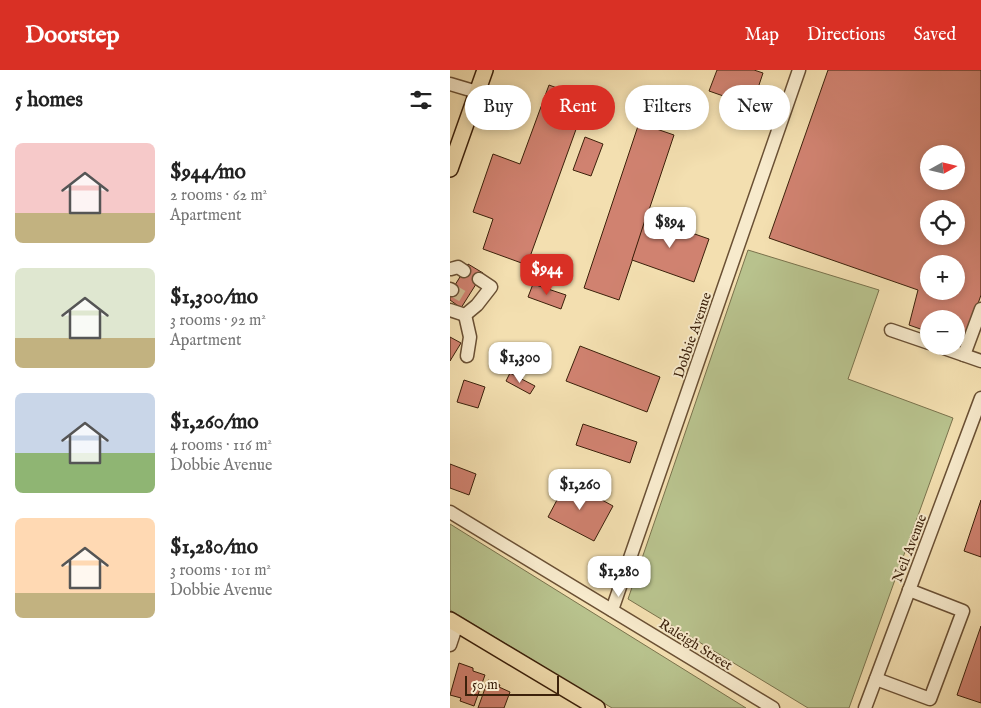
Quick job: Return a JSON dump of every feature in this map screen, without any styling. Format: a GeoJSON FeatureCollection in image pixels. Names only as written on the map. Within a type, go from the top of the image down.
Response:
{"type":"FeatureCollection","features":[{"type":"Feature","properties":{"kind":"main road"},"geometry":{"type":"LineString","coordinates":[[479,85],[484,70]]}},
{"type":"Feature","properties":{"kind":"main road"},"geometry":{"type":"LineString","coordinates":[[450,169],[465,126]]}},
{"type":"Feature","properties":{"kind":"main road"},"geometry":{"type":"LineString","coordinates":[[453,622],[591,706]]}},
{"type":"Feature","properties":{"kind":"street","name":"Dobbie Avenue"},"geometry":{"type":"LineString","coordinates":[[612,610],[799,70]]}},
{"type":"Feature","properties":{"kind":"street"},"geometry":{"type":"LineString","coordinates":[[450,84],[465,88]]}},
{"type":"Feature","properties":{"kind":"street"},"geometry":{"type":"LineString","coordinates":[[450,269],[458,267],[464,271]]}},
{"type":"Feature","properties":{"kind":"street"},"geometry":{"type":"LineString","coordinates":[[468,356],[470,336],[465,315],[472,302],[491,287],[479,279]]}},
{"type":"Feature","properties":{"kind":"street"},"geometry":{"type":"LineString","coordinates":[[965,352],[981,309]]}},
{"type":"Feature","properties":{"kind":"street"},"geometry":{"type":"LineString","coordinates":[[450,310],[465,315]]}},
{"type":"Feature","properties":{"kind":"street"},"geometry":{"type":"LineString","coordinates":[[891,330],[920,340]]}},
{"type":"Feature","properties":{"kind":"street"},"geometry":{"type":"LineString","coordinates":[[964,355],[981,361]]}},
{"type":"Feature","properties":{"kind":"street","name":"Neil Avenue"},"geometry":{"type":"LineString","coordinates":[[865,708],[981,398]]}},
{"type":"Feature","properties":{"kind":"street","name":"Raleigh Street"},"geometry":{"type":"LineString","coordinates":[[450,512],[773,708]]}},
{"type":"Feature","properties":{"kind":"street"},"geometry":{"type":"LineString","coordinates":[[876,679],[930,699],[934,690],[963,611],[909,590]]}},
{"type":"Feature","properties":{"kind":"street"},"geometry":{"type":"LineString","coordinates":[[450,645],[453,622]]}},
{"type":"Feature","properties":{"kind":"green space"},"geometry":{"type":"Polygon","coordinates":[[[748,250],[879,290],[848,379],[953,418],[849,708],[808,708],[628,599],[748,250]]]}},
{"type":"Feature","properties":{"kind":"green space"},"geometry":{"type":"Polygon","coordinates":[[[450,524],[746,708],[612,708],[450,610],[450,524]]]}},
{"type":"Feature","properties":{"kind":"building"},"geometry":{"type":"Polygon","coordinates":[[[717,70],[754,70],[763,73],[759,85],[719,85],[719,94],[709,91],[717,70]]]}},
{"type":"Feature","properties":{"kind":"building"},"geometry":{"type":"Polygon","coordinates":[[[828,70],[981,70],[981,295],[965,341],[965,310],[920,310],[920,329],[909,325],[918,290],[769,238],[828,70]]]}},
{"type":"Feature","properties":{"kind":"building"},"geometry":{"type":"Polygon","coordinates":[[[541,107],[541,130],[576,130],[527,265],[483,249],[493,219],[473,212],[493,154],[520,164],[541,107]]]}},
{"type":"Feature","properties":{"kind":"building"},"geometry":{"type":"Polygon","coordinates":[[[637,130],[659,130],[674,135],[619,300],[584,288],[637,130]]]}},
{"type":"Feature","properties":{"kind":"building"},"geometry":{"type":"Polygon","coordinates":[[[585,137],[603,144],[591,176],[573,170],[585,137]]]}},
{"type":"Feature","properties":{"kind":"building"},"geometry":{"type":"Polygon","coordinates":[[[646,217],[709,239],[694,282],[632,260],[646,217]]]}},
{"type":"Feature","properties":{"kind":"building"},"geometry":{"type":"Polygon","coordinates":[[[468,264],[483,273],[461,308],[450,300],[450,293],[468,264]]]}},
{"type":"Feature","properties":{"kind":"building"},"geometry":{"type":"Polygon","coordinates":[[[533,284],[566,295],[561,309],[528,297],[533,284]]]}},
{"type":"Feature","properties":{"kind":"building"},"geometry":{"type":"Polygon","coordinates":[[[450,337],[461,343],[450,361],[450,337]]]}},
{"type":"Feature","properties":{"kind":"building"},"geometry":{"type":"Polygon","coordinates":[[[580,346],[660,377],[647,412],[566,381],[580,346]]]}},
{"type":"Feature","properties":{"kind":"building"},"geometry":{"type":"Polygon","coordinates":[[[510,373],[535,386],[530,394],[506,381],[510,373]]]}},
{"type":"Feature","properties":{"kind":"building"},"geometry":{"type":"Polygon","coordinates":[[[464,380],[485,387],[478,408],[457,402],[464,380]]]}},
{"type":"Feature","properties":{"kind":"building"},"geometry":{"type":"Polygon","coordinates":[[[583,424],[637,442],[630,463],[576,445],[583,424]]]}},
{"type":"Feature","properties":{"kind":"building"},"geometry":{"type":"Polygon","coordinates":[[[450,464],[476,474],[469,495],[450,488],[450,464]]]}},
{"type":"Feature","properties":{"kind":"building"},"geometry":{"type":"Polygon","coordinates":[[[567,481],[613,506],[594,541],[548,517],[567,481]]]}},
{"type":"Feature","properties":{"kind":"building"},"geometry":{"type":"Polygon","coordinates":[[[981,500],[981,557],[964,551],[981,500]]]}},
{"type":"Feature","properties":{"kind":"building"},"geometry":{"type":"Polygon","coordinates":[[[981,626],[981,703],[957,695],[981,626]]]}},
{"type":"Feature","properties":{"kind":"building"},"geometry":{"type":"Polygon","coordinates":[[[459,663],[485,675],[474,706],[460,701],[461,698],[450,695],[459,663]]]}},
{"type":"Feature","properties":{"kind":"building"},"geometry":{"type":"Polygon","coordinates":[[[488,680],[510,692],[504,708],[478,708],[488,680]]]}},
{"type":"Feature","properties":{"kind":"tunnel"},"geometry":{"type":"LineString","coordinates":[[452,290],[467,299]]}}]}
